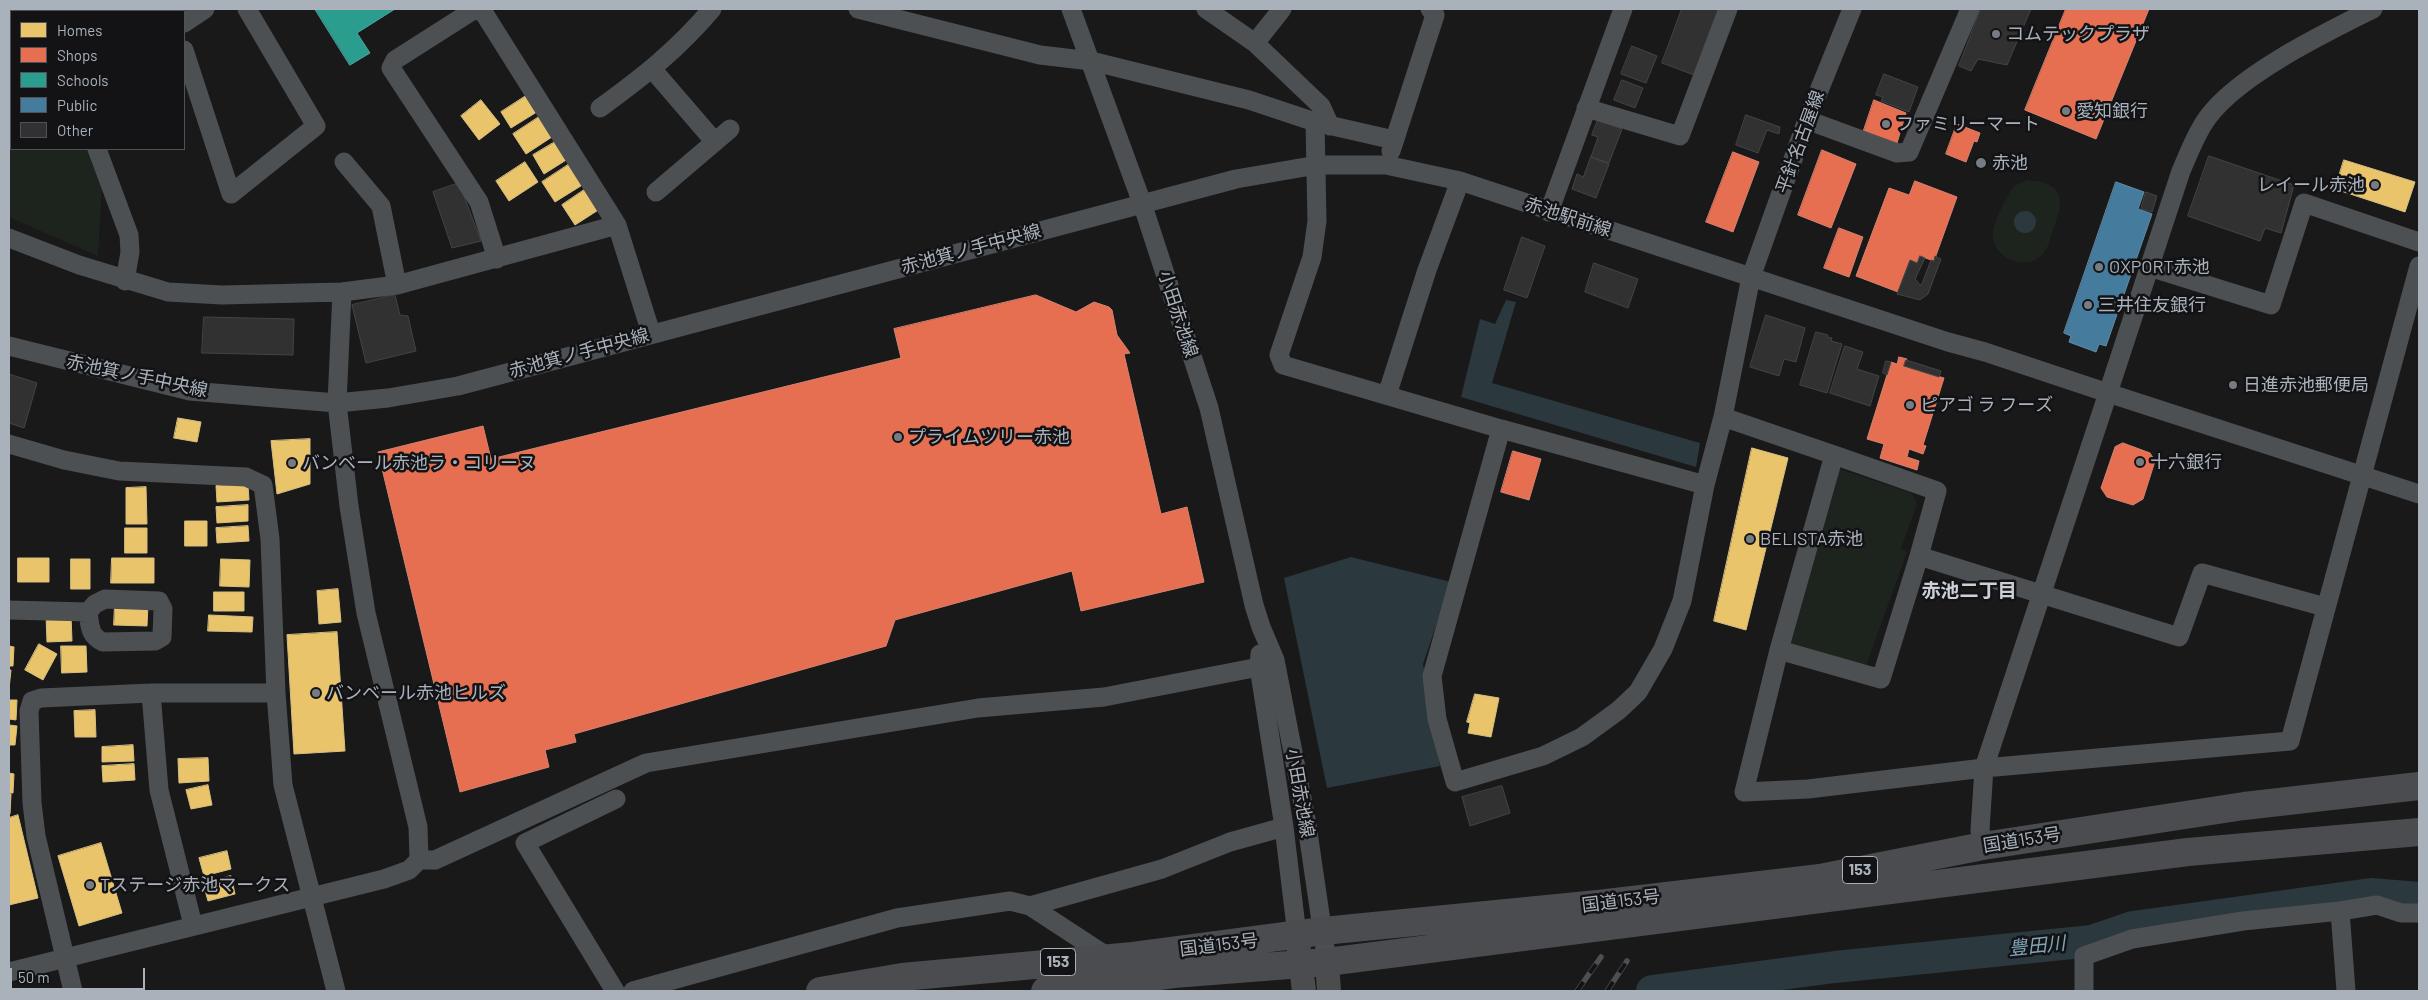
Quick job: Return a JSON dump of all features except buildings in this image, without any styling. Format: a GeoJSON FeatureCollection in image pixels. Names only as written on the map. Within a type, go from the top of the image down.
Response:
{"type":"FeatureCollection","features":[{"type":"Feature","properties":{"kind":"highway","name":"国道153号"},"geometry":{"type":"LineString","coordinates":[[820,991],[902,977],[1108,957],[1324,931],[1598,904],[1820,878],[1983,846],[2244,806],[2419,786]]}},
{"type":"Feature","properties":{"kind":"highway","name":"国道153号"},"geometry":{"type":"LineString","coordinates":[[1045,991],[1167,983],[2188,852],[2419,832]]}},
{"type":"Feature","properties":{"kind":"main road"},"geometry":{"type":"LineString","coordinates":[[1297,935],[1329,991]]}},
{"type":"Feature","properties":{"kind":"main road"},"geometry":{"type":"LineString","coordinates":[[1304,991],[1314,963]]}},
{"type":"Feature","properties":{"kind":"street"},"geometry":{"type":"LineString","coordinates":[[185,22],[205,9]]}},
{"type":"Feature","properties":{"kind":"street"},"geometry":{"type":"LineString","coordinates":[[185,53],[231,194],[316,126],[247,9]]}},
{"type":"Feature","properties":{"kind":"street"},"geometry":{"type":"LineString","coordinates":[[600,108],[653,70],[686,39],[712,9]]}},
{"type":"Feature","properties":{"kind":"street"},"geometry":{"type":"LineString","coordinates":[[858,9],[1040,55],[1091,62],[1249,100],[1322,124],[1394,140]]}},
{"type":"Feature","properties":{"kind":"street","name":"小田赤池線"},"geometry":{"type":"LineString","coordinates":[[1071,9],[1142,203],[1208,408],[1260,627],[1275,660],[1306,819],[1324,931],[1314,963]]}},
{"type":"Feature","properties":{"kind":"street"},"geometry":{"type":"LineString","coordinates":[[1206,9],[1255,43],[1321,106],[1322,124],[1317,165],[1317,221],[1312,257],[1279,355],[1283,365],[1501,429],[1705,485]]}},
{"type":"Feature","properties":{"kind":"street"},"geometry":{"type":"LineString","coordinates":[[1255,43],[1282,9]]}},
{"type":"Feature","properties":{"kind":"street"},"geometry":{"type":"LineString","coordinates":[[1386,165],[1413,89],[1435,15],[1430,9]]}},
{"type":"Feature","properties":{"kind":"street"},"geometry":{"type":"LineString","coordinates":[[1549,212],[1623,9]]}},
{"type":"Feature","properties":{"kind":"street"},"geometry":{"type":"LineString","coordinates":[[1586,108],[1680,136],[1728,9]]}},
{"type":"Feature","properties":{"kind":"street","name":"平針名古屋線"},"geometry":{"type":"LineString","coordinates":[[1501,429],[1432,676],[1437,719],[1455,782],[1551,752],[1582,737],[1619,710],[1638,692],[1663,649],[1682,601],[1705,485],[1722,417],[1751,277],[1807,120],[1852,9]]}},
{"type":"Feature","properties":{"kind":"street"},"geometry":{"type":"LineString","coordinates":[[1807,120],[1897,153],[1909,152],[1970,9]]}},
{"type":"Feature","properties":{"kind":"street"},"geometry":{"type":"LineString","coordinates":[[497,259],[478,202],[391,68],[395,60],[472,11],[482,10],[617,225],[651,333]]}},
{"type":"Feature","properties":{"kind":"street"},"geometry":{"type":"LineString","coordinates":[[1983,846],[1980,830],[1984,768],[2149,267],[2192,143],[2209,116],[2228,96],[2251,78],[2274,62],[2365,11]]}},
{"type":"Feature","properties":{"kind":"street"},"geometry":{"type":"LineString","coordinates":[[653,70],[715,142]]}},
{"type":"Feature","properties":{"kind":"street"},"geometry":{"type":"LineString","coordinates":[[656,192],[730,129]]}},
{"type":"Feature","properties":{"kind":"street"},"geometry":{"type":"LineString","coordinates":[[97,150],[129,235],[130,252],[126,281]]}},
{"type":"Feature","properties":{"kind":"street"},"geometry":{"type":"LineString","coordinates":[[344,162],[381,206],[398,285]]}},
{"type":"Feature","properties":{"kind":"street","name":"赤池駅前線"},"geometry":{"type":"LineString","coordinates":[[1142,203],[1236,179],[1317,165],[1386,165],[1460,181],[1549,212],[2419,494]]}},
{"type":"Feature","properties":{"kind":"street"},"geometry":{"type":"LineString","coordinates":[[1387,395],[1427,270],[1460,181]]}},
{"type":"Feature","properties":{"kind":"street","name":"赤池箕ノ手中央線"},"geometry":{"type":"LineString","coordinates":[[9,346],[190,391],[337,403],[388,398],[458,386],[1142,203]]}},
{"type":"Feature","properties":{"kind":"street"},"geometry":{"type":"LineString","coordinates":[[2149,267],[2271,304],[2304,203],[2419,242]]}},
{"type":"Feature","properties":{"kind":"street"},"geometry":{"type":"LineString","coordinates":[[9,238],[126,281],[168,292],[222,295],[342,292],[398,285],[617,225]]}},
{"type":"Feature","properties":{"kind":"street"},"geometry":{"type":"LineString","coordinates":[[1834,455],[1779,650],[1744,792],[1808,789],[1984,768],[2290,741],[2419,266]]}},
{"type":"Feature","properties":{"kind":"street"},"geometry":{"type":"LineString","coordinates":[[342,292],[337,403],[348,506],[366,613],[418,827],[419,860]]}},
{"type":"Feature","properties":{"kind":"street"},"geometry":{"type":"LineString","coordinates":[[1722,417],[1937,491],[1919,556],[1880,679],[1779,650]]}},
{"type":"Feature","properties":{"kind":"street"},"geometry":{"type":"LineString","coordinates":[[9,444],[64,460],[119,470],[246,477],[263,485],[270,540],[276,693],[283,785],[336,991]]}},
{"type":"Feature","properties":{"kind":"street"},"geometry":{"type":"LineString","coordinates":[[1919,556],[2180,637],[2202,574],[2325,607]]}},
{"type":"Feature","properties":{"kind":"street"},"geometry":{"type":"LineString","coordinates":[[9,610],[88,612]]}},
{"type":"Feature","properties":{"kind":"street","name":"小田赤池線"},"geometry":{"type":"LineString","coordinates":[[1260,627],[1259,667],[1284,827],[1297,935]]}},
{"type":"Feature","properties":{"kind":"street"},"geometry":{"type":"LineString","coordinates":[[9,972],[384,879],[409,870],[419,860],[435,860],[646,763],[978,708],[1104,697],[1259,667]]}},
{"type":"Feature","properties":{"kind":"street"},"geometry":{"type":"LineString","coordinates":[[73,991],[63,958],[36,836],[32,803],[30,705],[32,701],[41,698],[152,693],[276,693]]}},
{"type":"Feature","properties":{"kind":"street"},"geometry":{"type":"LineString","coordinates":[[152,693],[159,790],[193,926]]}},
{"type":"Feature","properties":{"kind":"street"},"geometry":{"type":"LineString","coordinates":[[615,991],[525,843],[616,799]]}},
{"type":"Feature","properties":{"kind":"street"},"geometry":{"type":"LineString","coordinates":[[1030,906],[1162,869],[1230,842],[1284,827]]}},
{"type":"Feature","properties":{"kind":"street","name":"153"},"geometry":{"type":"LineString","coordinates":[[633,991],[897,918],[1010,901],[1030,906],[1108,957]]}},
{"type":"Feature","properties":{"kind":"street"},"geometry":{"type":"LineString","coordinates":[[2084,991],[2084,956],[2132,939],[2242,921],[2340,911],[2378,905],[2401,913],[2419,913]]}},
{"type":"Feature","properties":{"kind":"street"},"geometry":{"type":"LineString","coordinates":[[2340,911],[2346,991]]}},
{"type":"Feature","properties":{"kind":"street"},"geometry":{"type":"LineString","coordinates":[[679,991],[710,969]]}},
{"type":"Feature","properties":{"kind":"shaded area"},"geometry":{"type":"Polygon","coordinates":[[[9,9],[112,9],[10,10],[10,150],[104,150],[98,256],[9,217],[9,9]]]}},
{"type":"Feature","properties":{"kind":"shaded area"},"geometry":{"type":"Polygon","coordinates":[[[2028,180],[2049,185],[2056,190],[2060,202],[2059,211],[2045,252],[2033,261],[2017,262],[2009,259],[1997,249],[1993,234],[1998,216],[2011,190],[2014,186],[2028,180]]]}},
{"type":"Feature","properties":{"kind":"shaded area"},"geometry":{"type":"Polygon","coordinates":[[[2025,211],[2033,214],[2036,222],[2033,230],[2025,233],[2017,230],[2014,222],[2017,214],[2025,211]]]}},
{"type":"Feature","properties":{"kind":"shaded area"},"geometry":{"type":"Polygon","coordinates":[[[1506,300],[1516,302],[1492,383],[1700,443],[1696,467],[1461,397],[1480,319],[1495,324],[1506,300]]]}},
{"type":"Feature","properties":{"kind":"shaded area"},"geometry":{"type":"Polygon","coordinates":[[[1839,469],[1912,493],[1917,504],[1901,548],[1907,552],[1867,663],[1859,667],[1792,645],[1786,638],[1839,469]]]}},
{"type":"Feature","properties":{"kind":"shaded area"},"geometry":{"type":"Polygon","coordinates":[[[1351,557],[1451,582],[1423,664],[1440,766],[1327,788],[1284,578],[1351,557]]]}},
{"type":"Feature","properties":{"kind":"waterway","name":"豊田川"},"geometry":{"type":"LineString","coordinates":[[1652,991],[1835,967],[2092,941],[2133,927],[2371,894],[2419,898]]}},
{"type":"Feature","properties":{"kind":"railway"},"geometry":{"type":"LineString","coordinates":[[1577,991],[1601,957]]}},
{"type":"Feature","properties":{"kind":"railway"},"geometry":{"type":"LineString","coordinates":[[1607,991],[1627,961]]}},
{"type":"Feature","properties":{"kind":"place","name":"コムテックプラザ"},"geometry":{"type":"Point","coordinates":[1996,34]}},
{"type":"Feature","properties":{"kind":"place","name":"愛知銀行"},"geometry":{"type":"Point","coordinates":[2066,111]}},
{"type":"Feature","properties":{"kind":"place","name":"ファミリーマート"},"geometry":{"type":"Point","coordinates":[1886,124]}},
{"type":"Feature","properties":{"kind":"place","name":"赤池"},"geometry":{"type":"Point","coordinates":[1981,163]}},
{"type":"Feature","properties":{"kind":"place","name":"レイール赤池"},"geometry":{"type":"Point","coordinates":[2375,185]}},
{"type":"Feature","properties":{"kind":"place","name":"OXPORT赤池"},"geometry":{"type":"Point","coordinates":[2099,267]}},
{"type":"Feature","properties":{"kind":"place","name":"三井住友銀行"},"geometry":{"type":"Point","coordinates":[2088,305]}},
{"type":"Feature","properties":{"kind":"place","name":"日進赤池郵便局"},"geometry":{"type":"Point","coordinates":[2233,385]}},
{"type":"Feature","properties":{"kind":"place","name":"ピアゴ ラ フーズ"},"geometry":{"type":"Point","coordinates":[1910,405]}},
{"type":"Feature","properties":{"kind":"place","name":"プライムツリー赤池"},"geometry":{"type":"Point","coordinates":[898,437]}},
{"type":"Feature","properties":{"kind":"place","name":"十六銀行"},"geometry":{"type":"Point","coordinates":[2140,462]}},
{"type":"Feature","properties":{"kind":"place","name":"バンベール赤池ラ・コリーヌ"},"geometry":{"type":"Point","coordinates":[292,463]}},
{"type":"Feature","properties":{"kind":"place","name":"BELISTA赤池"},"geometry":{"type":"Point","coordinates":[1750,539]}},
{"type":"Feature","properties":{"kind":"place","name":"バンベール赤池ヒルズ"},"geometry":{"type":"Point","coordinates":[316,693]}},
{"type":"Feature","properties":{"kind":"place","name":"Tステージ赤池マークス"},"geometry":{"type":"Point","coordinates":[90,885]}},
{"type":"Feature","properties":{"kind":"district","name":"赤池二丁目"},"geometry":{"type":"Point","coordinates":[1969,591]}}]}
